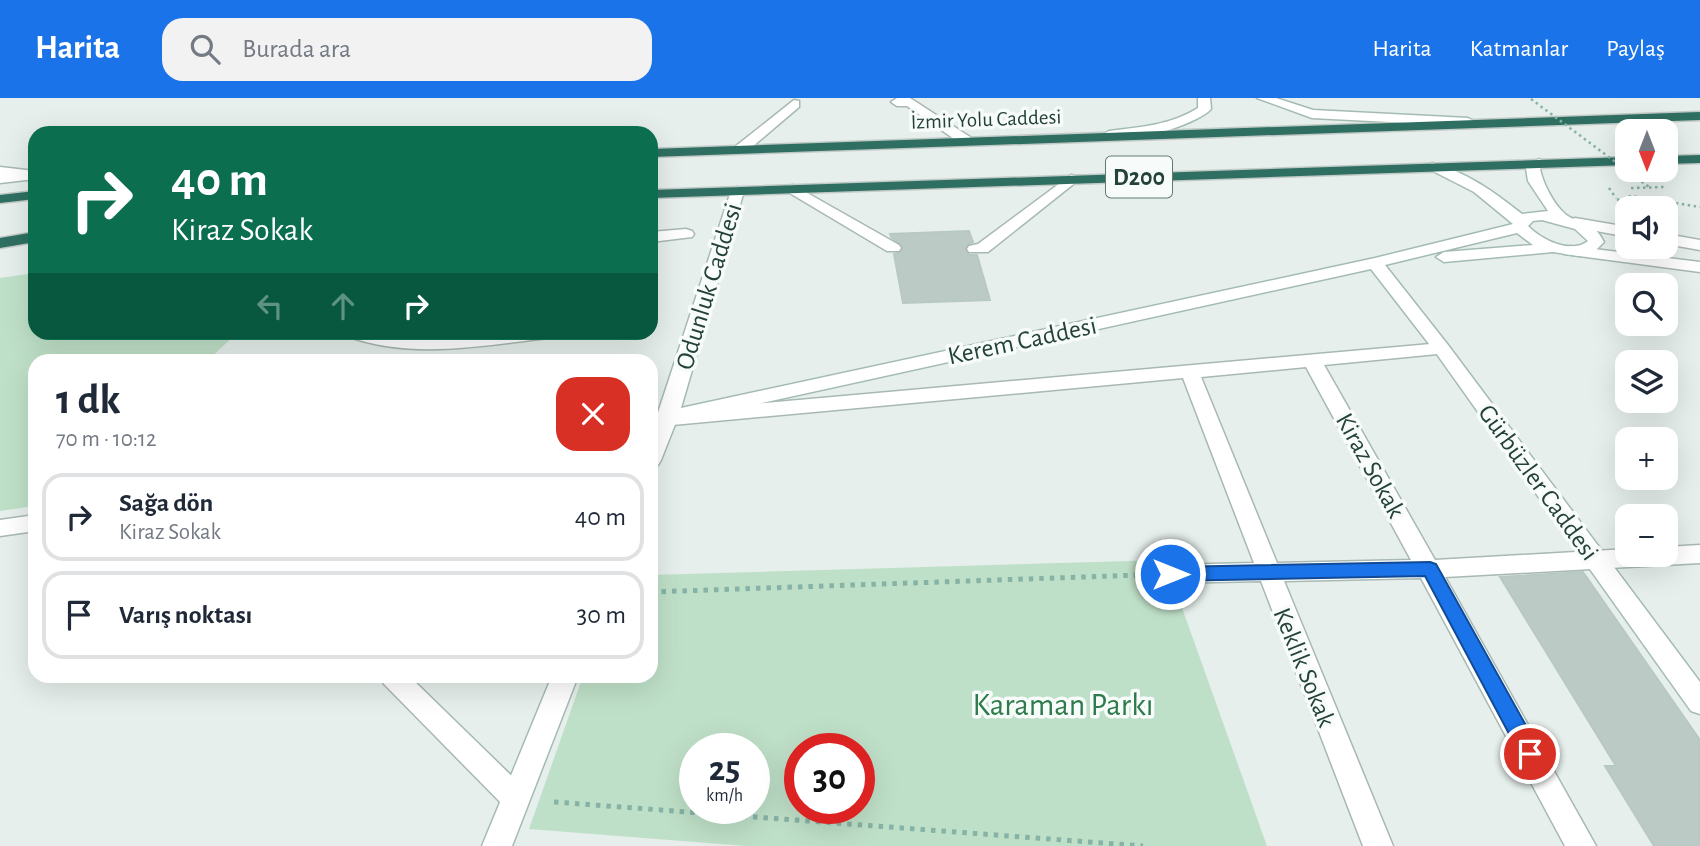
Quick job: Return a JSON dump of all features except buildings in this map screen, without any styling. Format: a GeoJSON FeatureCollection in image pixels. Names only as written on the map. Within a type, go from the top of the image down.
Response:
{"type":"FeatureCollection","features":[{"type":"Feature","properties":{"kind":"highway","name":"İzmir Yolu Caddesi"},"geometry":{"type":"LineString","coordinates":[[658,153],[1700,116]]}},
{"type":"Feature","properties":{"kind":"highway"},"geometry":{"type":"LineString","coordinates":[[1678,160],[1700,159]]}},
{"type":"Feature","properties":{"kind":"highway","name":"D200"},"geometry":{"type":"LineString","coordinates":[[658,194],[1615,161]]}},
{"type":"Feature","properties":{"kind":"highway"},"geometry":{"type":"LineString","coordinates":[[0,199],[28,196]]}},
{"type":"Feature","properties":{"kind":"highway"},"geometry":{"type":"LineString","coordinates":[[0,233],[28,229]]}},
{"type":"Feature","properties":{"kind":"highway"},"geometry":{"type":"LineString","coordinates":[[0,243],[28,238]]}},
{"type":"Feature","properties":{"kind":"street"},"geometry":{"type":"LineString","coordinates":[[1099,137],[1167,127],[1191,120],[1205,109],[1204,98]]}},
{"type":"Feature","properties":{"kind":"street"},"geometry":{"type":"LineString","coordinates":[[1263,98],[1312,114],[1474,123]]}},
{"type":"Feature","properties":{"kind":"street"},"geometry":{"type":"LineString","coordinates":[[897,102],[910,102],[965,140]]}},
{"type":"Feature","properties":{"kind":"street"},"geometry":{"type":"LineString","coordinates":[[741,149],[794,104]]}},
{"type":"Feature","properties":{"kind":"street"},"geometry":{"type":"LineString","coordinates":[[1539,163],[1533,168],[1535,181],[1559,217]]}},
{"type":"Feature","properties":{"kind":"street"},"geometry":{"type":"LineString","coordinates":[[1432,167],[1464,178],[1521,224]]}},
{"type":"Feature","properties":{"kind":"street"},"geometry":{"type":"LineString","coordinates":[[0,171],[28,173]]}},
{"type":"Feature","properties":{"kind":"street"},"geometry":{"type":"LineString","coordinates":[[0,179],[28,176]]}},
{"type":"Feature","properties":{"kind":"street"},"geometry":{"type":"LineString","coordinates":[[975,249],[982,249],[1071,179]]}},
{"type":"Feature","properties":{"kind":"street"},"geometry":{"type":"LineString","coordinates":[[793,189],[893,248]]}},
{"type":"Feature","properties":{"kind":"street","name":"Odunluk Caddesi"},"geometry":{"type":"LineString","coordinates":[[660,419],[737,191]]}},
{"type":"Feature","properties":{"kind":"street","name":"Kerem Caddesi"},"geometry":{"type":"LineString","coordinates":[[660,419],[1375,263],[1521,224],[1529,216],[1559,217],[1575,223],[1587,229],[1596,242],[1592,248],[1375,263]]}},
{"type":"Feature","properties":{"kind":"street","name":"Kerem Caddesi"},"geometry":{"type":"LineString","coordinates":[[1575,223],[1615,230]]}},
{"type":"Feature","properties":{"kind":"street","name":"Kerem Caddesi"},"geometry":{"type":"LineString","coordinates":[[1521,224],[1538,242],[1562,249],[1700,267]]}},
{"type":"Feature","properties":{"kind":"street"},"geometry":{"type":"LineString","coordinates":[[658,236],[686,234]]}},
{"type":"Feature","properties":{"kind":"street"},"geometry":{"type":"LineString","coordinates":[[1678,241],[1700,246]]}},
{"type":"Feature","properties":{"kind":"street","name":"Gürbüzler Caddesi"},"geometry":{"type":"LineString","coordinates":[[1375,263],[1442,349],[1700,703]]}},
{"type":"Feature","properties":{"kind":"street"},"geometry":{"type":"LineString","coordinates":[[372,340],[404,343],[447,340]]}},
{"type":"Feature","properties":{"kind":"street"},"geometry":{"type":"LineString","coordinates":[[660,419],[1442,349]]}},
{"type":"Feature","properties":{"kind":"street","name":"Kiraz Sokak"},"geometry":{"type":"LineString","coordinates":[[1312,360],[1581,846]]}},
{"type":"Feature","properties":{"kind":"street","name":"Keklik Sokak"},"geometry":{"type":"LineString","coordinates":[[1189,370],[1378,846]]}},
{"type":"Feature","properties":{"kind":"street"},"geometry":{"type":"LineString","coordinates":[[0,528],[28,524]]}},
{"type":"Feature","properties":{"kind":"street"},"geometry":{"type":"LineString","coordinates":[[1170,574],[1430,569],[1700,554]]}},
{"type":"Feature","properties":{"kind":"street"},"geometry":{"type":"LineString","coordinates":[[400,683],[515,798]]}},
{"type":"Feature","properties":{"kind":"street"},"geometry":{"type":"LineString","coordinates":[[497,846],[562,683]]}},
{"type":"Feature","properties":{"kind":"path"},"geometry":{"type":"LineString","coordinates":[[1531,99],[1649,187]]}},
{"type":"Feature","properties":{"kind":"path"},"geometry":{"type":"LineString","coordinates":[[1678,204],[1700,207]]}},
{"type":"Feature","properties":{"kind":"path"},"geometry":{"type":"LineString","coordinates":[[658,592],[1170,574]]}},
{"type":"Feature","properties":{"kind":"path"},"geometry":{"type":"LineString","coordinates":[[515,798],[1143,846]]}},
{"type":"Feature","properties":{"kind":"green space"},"geometry":{"type":"Polygon","coordinates":[[[28,274],[28,340],[229,340],[214,354],[28,354],[28,507],[0,511],[0,278],[28,274]]]}},
{"type":"Feature","properties":{"kind":"green space","name":"Karaman Parkı"},"geometry":{"type":"Polygon","coordinates":[[[1165,560],[1267,846],[746,846],[529,829],[581,683],[658,683],[658,575],[1165,560]]]}},
{"type":"Feature","properties":{"kind":"route"},"geometry":{"type":"LineString","coordinates":[[1170,574],[1430,569],[1530,754]]}}]}
